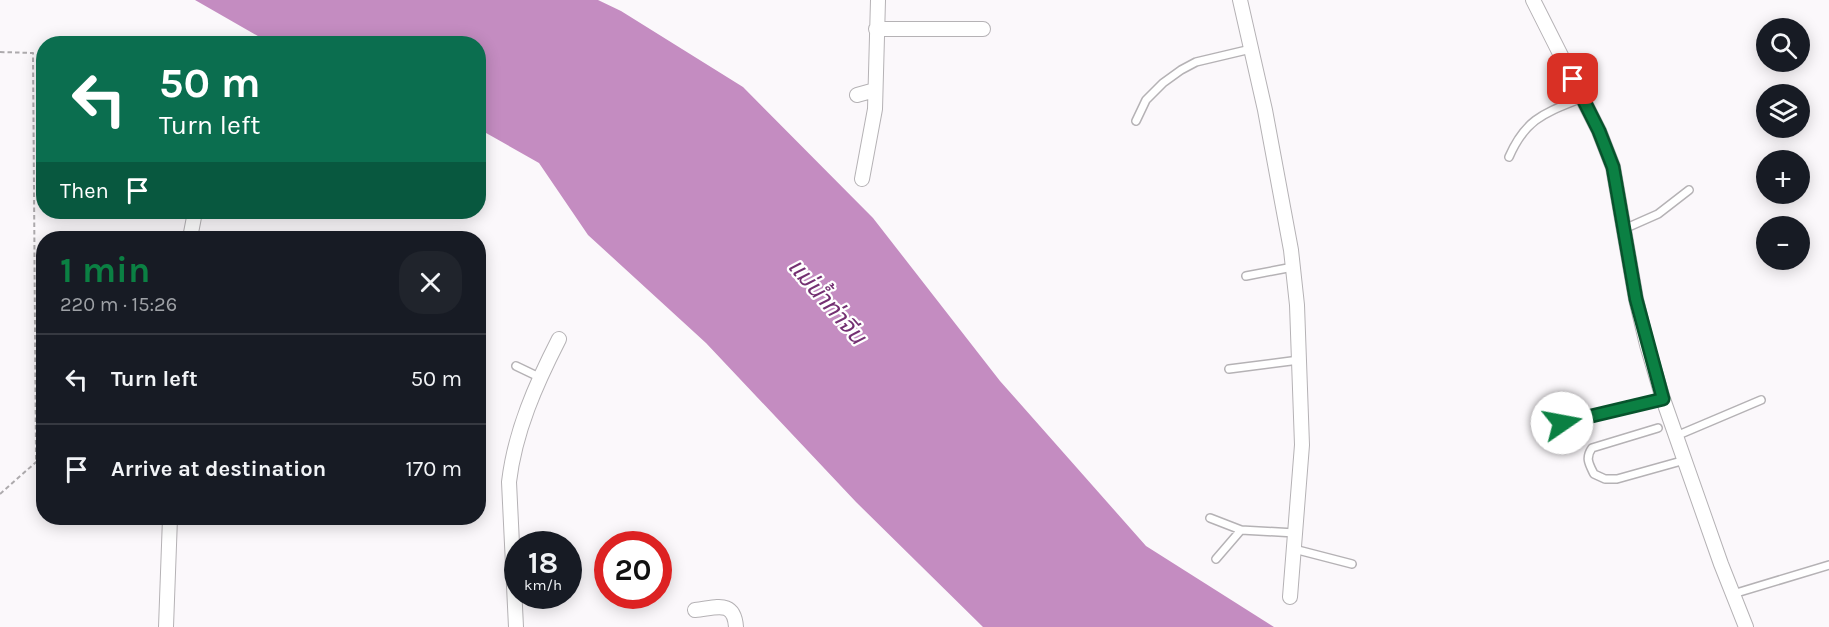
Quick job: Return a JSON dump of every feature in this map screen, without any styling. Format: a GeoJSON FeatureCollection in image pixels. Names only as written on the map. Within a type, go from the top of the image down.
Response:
{"type":"FeatureCollection","features":[{"type":"Feature","properties":{"kind":"street"},"geometry":{"type":"LineString","coordinates":[[862,179],[872,133],[878,0]]}},
{"type":"Feature","properties":{"kind":"street"},"geometry":{"type":"LineString","coordinates":[[1240,0],[1269,133],[1293,267],[1302,445],[1290,597]]}},
{"type":"Feature","properties":{"kind":"street"},"geometry":{"type":"LineString","coordinates":[[1533,0],[1599,131],[1613,167],[1636,299],[1663,399],[1746,627]]}},
{"type":"Feature","properties":{"kind":"street"},"geometry":{"type":"LineString","coordinates":[[876,30],[983,29]]}},
{"type":"Feature","properties":{"kind":"street"},"geometry":{"type":"LineString","coordinates":[[857,94],[875,90]]}},
{"type":"Feature","properties":{"kind":"street"},"geometry":{"type":"LineString","coordinates":[[516,627],[509,482],[512,461],[518,435],[539,377],[559,339]]}},
{"type":"Feature","properties":{"kind":"street"},"geometry":{"type":"LineString","coordinates":[[166,627],[170,525]]}},
{"type":"Feature","properties":{"kind":"street"},"geometry":{"type":"LineString","coordinates":[[695,610],[725,607],[735,615],[736,627]]}},
{"type":"Feature","properties":{"kind":"lane"},"geometry":{"type":"LineString","coordinates":[[1136,121],[1146,100],[1163,83],[1181,70],[1196,62],[1251,49]]}},
{"type":"Feature","properties":{"kind":"lane"},"geometry":{"type":"LineString","coordinates":[[1509,157],[1517,139],[1536,119],[1582,98]]}},
{"type":"Feature","properties":{"kind":"lane"},"geometry":{"type":"LineString","coordinates":[[1624,229],[1658,214],[1689,190]]}},
{"type":"Feature","properties":{"kind":"lane"},"geometry":{"type":"LineString","coordinates":[[1246,276],[1293,267]]}},
{"type":"Feature","properties":{"kind":"lane"},"geometry":{"type":"LineString","coordinates":[[1230,369],[1299,360]]}},
{"type":"Feature","properties":{"kind":"lane"},"geometry":{"type":"LineString","coordinates":[[516,366],[539,377]]}},
{"type":"Feature","properties":{"kind":"lane"},"geometry":{"type":"LineString","coordinates":[[1562,423],[1663,399]]}},
{"type":"Feature","properties":{"kind":"lane"},"geometry":{"type":"LineString","coordinates":[[1676,436],[1761,400]]}},
{"type":"Feature","properties":{"kind":"lane"},"geometry":{"type":"LineString","coordinates":[[1658,428],[1592,448],[1587,454],[1588,464],[1594,474],[1605,479],[1617,478],[1685,460]]}},
{"type":"Feature","properties":{"kind":"lane"},"geometry":{"type":"LineString","coordinates":[[1209,518],[1240,530],[1296,533]]}},
{"type":"Feature","properties":{"kind":"lane"},"geometry":{"type":"LineString","coordinates":[[1216,559],[1240,530]]}},
{"type":"Feature","properties":{"kind":"lane"},"geometry":{"type":"LineString","coordinates":[[1294,549],[1352,564]]}},
{"type":"Feature","properties":{"kind":"lane"},"geometry":{"type":"LineString","coordinates":[[1733,594],[1829,565]]}},
{"type":"Feature","properties":{"kind":"path"},"geometry":{"type":"LineString","coordinates":[[0,52],[33,52],[36,462],[0,494]]}},
{"type":"Feature","properties":{"kind":"water","name":"แม่น้ำท่าจีน"},"geometry":{"type":"Polygon","coordinates":[[[195,0],[598,0],[621,11],[743,87],[873,218],[1000,381],[1146,546],[1274,627],[983,627],[856,502],[706,343],[588,235],[539,163],[486,133],[486,36],[258,36],[195,0]]]}},
{"type":"Feature","properties":{"kind":"route"},"geometry":{"type":"LineString","coordinates":[[1562,423],[1663,399],[1636,299],[1613,167],[1599,131],[1573,79]]}}]}
